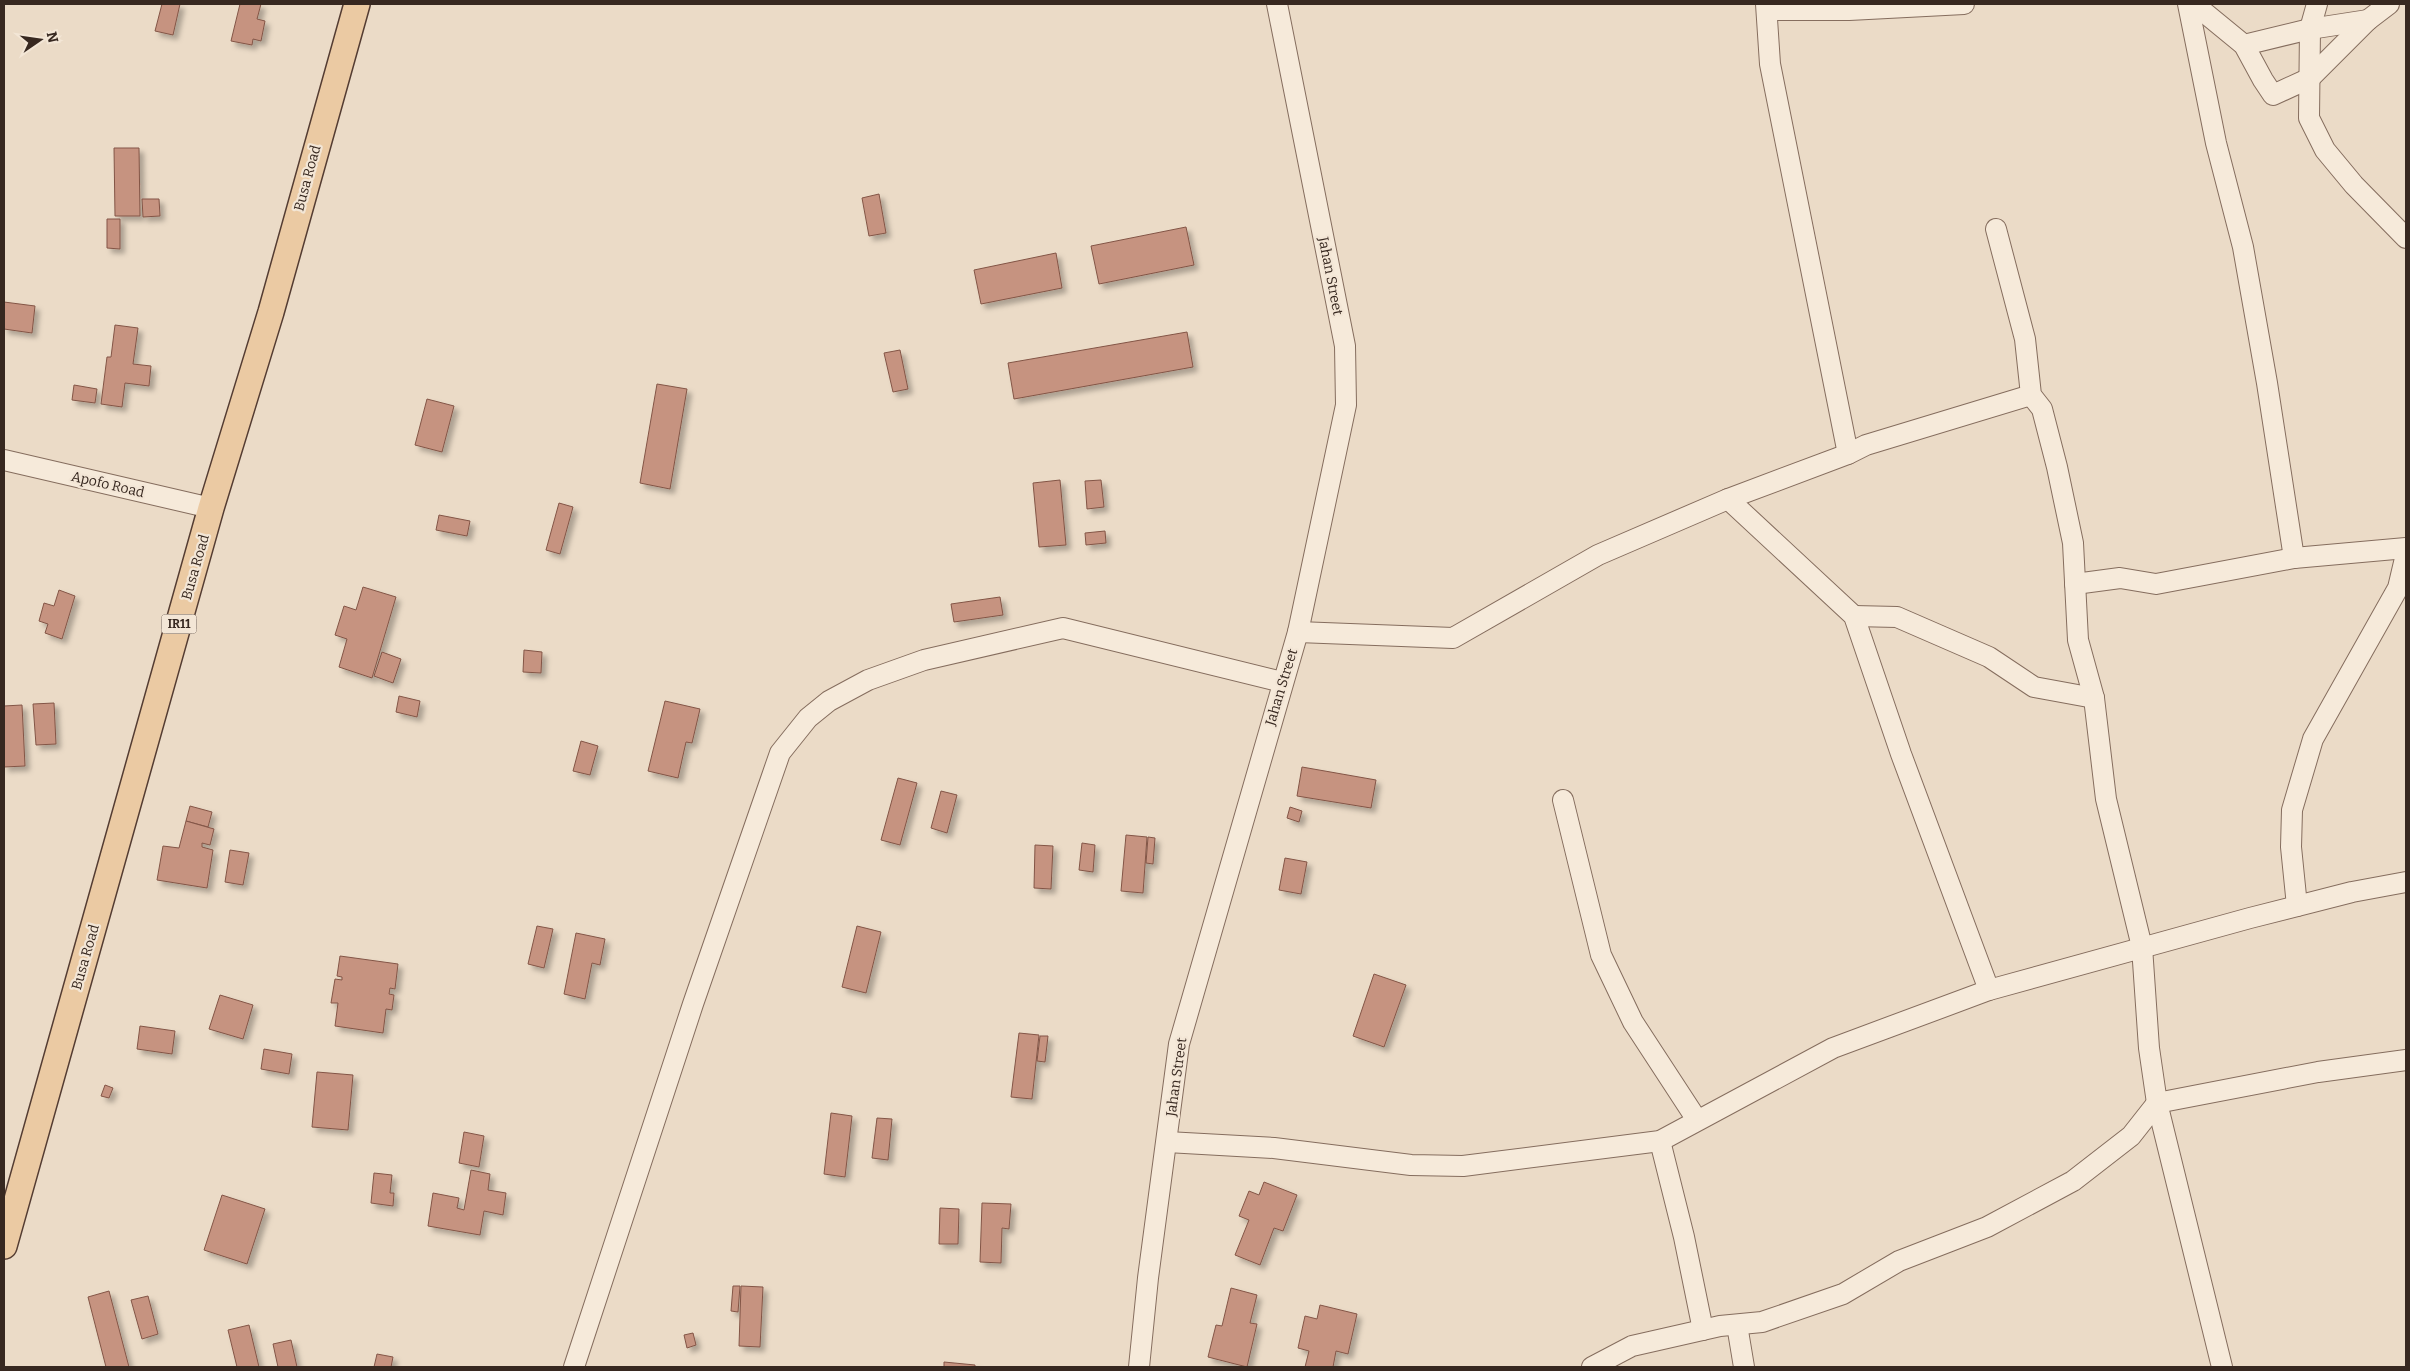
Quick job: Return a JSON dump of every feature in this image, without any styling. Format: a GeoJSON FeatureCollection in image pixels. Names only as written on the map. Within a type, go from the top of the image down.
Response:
{"type":"FeatureCollection","features":[{"type":"Feature","properties":{"kind":"main road","name":"Busa Road"},"geometry":{"type":"LineString","coordinates":[[4,1246],[212,508],[271,312],[357,4]]}},
{"type":"Feature","properties":{"kind":"street","name":"Jahan Street"},"geometry":{"type":"LineString","coordinates":[[1139,1367],[1148,1278],[1179,1044],[1298,632],[1346,405],[1344,346],[1277,4]]}},
{"type":"Feature","properties":{"kind":"street"},"geometry":{"type":"LineString","coordinates":[[1848,454],[1770,64],[1766,7],[1849,10],[1964,4]]}},
{"type":"Feature","properties":{"kind":"street"},"geometry":{"type":"LineString","coordinates":[[2188,4],[2216,142],[2243,247],[2267,383],[2294,558]]}},
{"type":"Feature","properties":{"kind":"street"},"geometry":{"type":"LineString","coordinates":[[2194,4],[2244,45],[2273,95],[2310,78],[2368,20],[2390,4]]}},
{"type":"Feature","properties":{"kind":"street"},"geometry":{"type":"LineString","coordinates":[[2317,4],[2310,29],[2310,118],[2321,144],[2354,185],[2406,238]]}},
{"type":"Feature","properties":{"kind":"street"},"geometry":{"type":"LineString","coordinates":[[2244,45],[2310,29],[2368,20]]}},
{"type":"Feature","properties":{"kind":"street"},"geometry":{"type":"LineString","coordinates":[[1996,229],[2025,339],[2031,395],[2042,410],[2057,467],[2073,544],[2078,640],[2094,698],[2106,799],[2142,947],[2149,1048],[2157,1103],[2222,1367]]}},
{"type":"Feature","properties":{"kind":"street"},"geometry":{"type":"LineString","coordinates":[[1298,632],[1453,638],[1598,555],[1728,499],[1848,454],[1866,445],[2031,395]]}},
{"type":"Feature","properties":{"kind":"street","name":"Apofo Road"},"geometry":{"type":"LineString","coordinates":[[4,460],[212,508]]}},
{"type":"Feature","properties":{"kind":"street"},"geometry":{"type":"LineString","coordinates":[[1728,499],[1854,616],[1901,754],[1990,990]]}},
{"type":"Feature","properties":{"kind":"street"},"geometry":{"type":"LineString","coordinates":[[2074,584],[2120,578],[2156,584],[2294,558],[2406,548]]}},
{"type":"Feature","properties":{"kind":"street"},"geometry":{"type":"LineString","coordinates":[[2297,906],[2291,847],[2292,810],[2313,739],[2398,588],[2406,554]]}},
{"type":"Feature","properties":{"kind":"street"},"geometry":{"type":"LineString","coordinates":[[1854,616],[1897,617],[1989,657],[2034,687],[2094,698]]}},
{"type":"Feature","properties":{"kind":"street"},"geometry":{"type":"LineString","coordinates":[[574,1367],[693,1004],[780,753],[808,718],[829,701],[868,680],[924,660],[1063,628],[1282,682]]}},
{"type":"Feature","properties":{"kind":"street"},"geometry":{"type":"LineString","coordinates":[[1563,800],[1601,955],[1633,1022],[1697,1120]]}},
{"type":"Feature","properties":{"kind":"street"},"geometry":{"type":"LineString","coordinates":[[1167,1142],[1274,1148],[1411,1165],[1463,1166],[1660,1141],[1833,1048],[1990,990],[2297,906],[2406,882]]}},
{"type":"Feature","properties":{"kind":"street"},"geometry":{"type":"LineString","coordinates":[[1592,1367],[1632,1346],[1703,1330],[1762,1322],[1843,1294],[1899,1261],[1986,1227],[2073,1181],[2131,1136],[2157,1103],[2318,1072],[2406,1060]]}},
{"type":"Feature","properties":{"kind":"street"},"geometry":{"type":"LineString","coordinates":[[1660,1141],[1684,1237],[1703,1330]]}},
{"type":"Feature","properties":{"kind":"street"},"geometry":{"type":"LineString","coordinates":[[1737,1325],[1744,1367]]}},
{"type":"Feature","properties":{"kind":"building"},"geometry":{"type":"Polygon","coordinates":[[[162,4],[180,4],[173,35],[155,31],[162,4]]]}},
{"type":"Feature","properties":{"kind":"building"},"geometry":{"type":"Polygon","coordinates":[[[240,4],[261,4],[257,19],[265,21],[261,41],[253,39],[252,45],[231,41],[240,4]]]}},
{"type":"Feature","properties":{"kind":"building"},"geometry":{"type":"Polygon","coordinates":[[[114,148],[139,148],[140,216],[115,216],[114,148]]]}},
{"type":"Feature","properties":{"kind":"building"},"geometry":{"type":"Polygon","coordinates":[[[879,194],[886,233],[869,236],[862,198],[879,194]]]}},
{"type":"Feature","properties":{"kind":"building"},"geometry":{"type":"Polygon","coordinates":[[[142,199],[159,199],[160,216],[143,217],[142,199]]]}},
{"type":"Feature","properties":{"kind":"building"},"geometry":{"type":"Polygon","coordinates":[[[107,219],[120,219],[120,249],[107,248],[107,219]]]}},
{"type":"Feature","properties":{"kind":"building"},"geometry":{"type":"Polygon","coordinates":[[[1186,227],[1194,265],[1099,284],[1091,246],[1186,227]]]}},
{"type":"Feature","properties":{"kind":"building"},"geometry":{"type":"Polygon","coordinates":[[[1056,253],[1062,288],[981,304],[974,270],[1056,253]]]}},
{"type":"Feature","properties":{"kind":"building"},"geometry":{"type":"Polygon","coordinates":[[[4,302],[35,306],[32,333],[4,329],[4,302]]]}},
{"type":"Feature","properties":{"kind":"building"},"geometry":{"type":"Polygon","coordinates":[[[115,325],[138,328],[133,364],[151,366],[149,386],[125,383],[122,407],[101,404],[107,357],[111,357],[115,325]]]}},
{"type":"Feature","properties":{"kind":"building"},"geometry":{"type":"Polygon","coordinates":[[[1187,332],[1193,367],[1014,399],[1008,363],[1187,332]]]}},
{"type":"Feature","properties":{"kind":"building"},"geometry":{"type":"Polygon","coordinates":[[[900,350],[908,389],[893,392],[884,353],[900,350]]]}},
{"type":"Feature","properties":{"kind":"building"},"geometry":{"type":"Polygon","coordinates":[[[657,384],[687,389],[670,489],[640,483],[657,384]]]}},
{"type":"Feature","properties":{"kind":"building"},"geometry":{"type":"Polygon","coordinates":[[[74,385],[97,389],[95,403],[72,400],[74,385]]]}},
{"type":"Feature","properties":{"kind":"building"},"geometry":{"type":"Polygon","coordinates":[[[427,399],[454,406],[442,452],[415,445],[427,399]]]}},
{"type":"Feature","properties":{"kind":"building"},"geometry":{"type":"Polygon","coordinates":[[[1060,480],[1066,545],[1039,547],[1033,483],[1060,480]]]}},
{"type":"Feature","properties":{"kind":"building"},"geometry":{"type":"Polygon","coordinates":[[[1101,480],[1104,507],[1087,509],[1085,481],[1101,480]]]}},
{"type":"Feature","properties":{"kind":"building"},"geometry":{"type":"Polygon","coordinates":[[[559,503],[573,507],[560,554],[546,550],[559,503]]]}},
{"type":"Feature","properties":{"kind":"building"},"geometry":{"type":"Polygon","coordinates":[[[439,515],[470,521],[467,536],[436,530],[439,515]]]}},
{"type":"Feature","properties":{"kind":"building"},"geometry":{"type":"Polygon","coordinates":[[[1105,531],[1106,543],[1086,545],[1085,533],[1105,531]]]}},
{"type":"Feature","properties":{"kind":"building"},"geometry":{"type":"Polygon","coordinates":[[[363,587],[396,597],[372,678],[339,667],[347,639],[335,635],[344,606],[356,610],[363,587]]]}},
{"type":"Feature","properties":{"kind":"building"},"geometry":{"type":"Polygon","coordinates":[[[59,590],[75,596],[62,639],[45,633],[48,624],[39,621],[44,603],[54,606],[59,590]]]}},
{"type":"Feature","properties":{"kind":"building"},"geometry":{"type":"Polygon","coordinates":[[[1000,597],[1003,615],[954,622],[951,604],[1000,597]]]}},
{"type":"Feature","properties":{"kind":"building"},"geometry":{"type":"Polygon","coordinates":[[[524,650],[542,652],[541,673],[523,672],[524,650]]]}},
{"type":"Feature","properties":{"kind":"building"},"geometry":{"type":"Polygon","coordinates":[[[382,652],[401,659],[393,683],[374,676],[382,652]]]}},
{"type":"Feature","properties":{"kind":"building"},"geometry":{"type":"Polygon","coordinates":[[[399,696],[420,701],[417,717],[396,712],[399,696]]]}},
{"type":"Feature","properties":{"kind":"building"},"geometry":{"type":"Polygon","coordinates":[[[665,701],[700,709],[692,743],[686,742],[678,778],[648,771],[665,701]]]}},
{"type":"Feature","properties":{"kind":"building"},"geometry":{"type":"Polygon","coordinates":[[[54,703],[56,744],[36,745],[33,704],[54,703]]]}},
{"type":"Feature","properties":{"kind":"building"},"geometry":{"type":"Polygon","coordinates":[[[22,705],[25,766],[4,767],[4,706],[22,705]]]}},
{"type":"Feature","properties":{"kind":"building"},"geometry":{"type":"Polygon","coordinates":[[[581,741],[598,746],[590,775],[573,771],[581,741]]]}},
{"type":"Feature","properties":{"kind":"building"},"geometry":{"type":"Polygon","coordinates":[[[1302,767],[1376,780],[1371,808],[1297,796],[1302,767]]]}},
{"type":"Feature","properties":{"kind":"building"},"geometry":{"type":"Polygon","coordinates":[[[898,778],[917,783],[900,845],[881,840],[898,778]]]}},
{"type":"Feature","properties":{"kind":"building"},"geometry":{"type":"Polygon","coordinates":[[[941,791],[957,795],[947,833],[931,828],[941,791]]]}},
{"type":"Feature","properties":{"kind":"building"},"geometry":{"type":"Polygon","coordinates":[[[190,806],[212,812],[208,827],[186,821],[190,806]]]}},
{"type":"Feature","properties":{"kind":"building"},"geometry":{"type":"Polygon","coordinates":[[[1290,807],[1302,811],[1299,822],[1287,818],[1290,807]]]}},
{"type":"Feature","properties":{"kind":"building"},"geometry":{"type":"Polygon","coordinates":[[[186,821],[214,829],[210,845],[202,843],[202,847],[213,850],[207,888],[157,880],[163,846],[179,848],[186,821]]]}},
{"type":"Feature","properties":{"kind":"building"},"geometry":{"type":"Polygon","coordinates":[[[1126,835],[1147,837],[1143,893],[1121,891],[1126,835]]]}},
{"type":"Feature","properties":{"kind":"building"},"geometry":{"type":"Polygon","coordinates":[[[1148,837],[1155,838],[1153,864],[1146,863],[1148,837]]]}},
{"type":"Feature","properties":{"kind":"building"},"geometry":{"type":"Polygon","coordinates":[[[1082,843],[1095,845],[1093,872],[1079,870],[1082,843]]]}},
{"type":"Feature","properties":{"kind":"building"},"geometry":{"type":"Polygon","coordinates":[[[1035,845],[1053,846],[1051,889],[1034,888],[1035,845]]]}},
{"type":"Feature","properties":{"kind":"building"},"geometry":{"type":"Polygon","coordinates":[[[230,850],[249,853],[243,885],[225,882],[230,850]]]}},
{"type":"Feature","properties":{"kind":"building"},"geometry":{"type":"Polygon","coordinates":[[[1285,858],[1307,862],[1301,894],[1279,890],[1285,858]]]}},
{"type":"Feature","properties":{"kind":"building"},"geometry":{"type":"Polygon","coordinates":[[[537,926],[553,929],[544,968],[528,964],[537,926]]]}},
{"type":"Feature","properties":{"kind":"building"},"geometry":{"type":"Polygon","coordinates":[[[857,926],[881,932],[866,993],[842,987],[857,926]]]}},
{"type":"Feature","properties":{"kind":"building"},"geometry":{"type":"Polygon","coordinates":[[[576,933],[605,939],[600,965],[592,963],[585,999],[564,994],[576,933]]]}},
{"type":"Feature","properties":{"kind":"building"},"geometry":{"type":"Polygon","coordinates":[[[340,956],[398,964],[395,989],[390,988],[389,994],[394,995],[392,1010],[386,1009],[383,1033],[335,1026],[338,1003],[331,1003],[335,979],[342,980],[342,977],[337,976],[340,956]]]}},
{"type":"Feature","properties":{"kind":"building"},"geometry":{"type":"Polygon","coordinates":[[[1374,974],[1406,985],[1384,1047],[1353,1036],[1374,974]]]}},
{"type":"Feature","properties":{"kind":"building"},"geometry":{"type":"Polygon","coordinates":[[[220,995],[253,1005],[243,1039],[209,1029],[220,995]]]}},
{"type":"Feature","properties":{"kind":"building"},"geometry":{"type":"Polygon","coordinates":[[[140,1026],[175,1031],[172,1054],[137,1049],[140,1026]]]}},
{"type":"Feature","properties":{"kind":"building"},"geometry":{"type":"Polygon","coordinates":[[[1019,1033],[1039,1035],[1032,1099],[1011,1097],[1019,1033]]]}},
{"type":"Feature","properties":{"kind":"building"},"geometry":{"type":"Polygon","coordinates":[[[1040,1036],[1048,1036],[1045,1062],[1037,1061],[1040,1036]]]}},
{"type":"Feature","properties":{"kind":"building"},"geometry":{"type":"Polygon","coordinates":[[[264,1049],[292,1054],[289,1074],[261,1069],[264,1049]]]}},
{"type":"Feature","properties":{"kind":"building"},"geometry":{"type":"Polygon","coordinates":[[[317,1072],[353,1075],[348,1130],[312,1127],[317,1072]]]}},
{"type":"Feature","properties":{"kind":"building"},"geometry":{"type":"Polygon","coordinates":[[[105,1085],[113,1088],[109,1098],[101,1096],[105,1085]]]}},
{"type":"Feature","properties":{"kind":"building"},"geometry":{"type":"Polygon","coordinates":[[[831,1113],[852,1116],[845,1177],[824,1174],[831,1113]]]}},
{"type":"Feature","properties":{"kind":"building"},"geometry":{"type":"Polygon","coordinates":[[[877,1118],[892,1119],[888,1160],[872,1158],[877,1118]]]}},
{"type":"Feature","properties":{"kind":"building"},"geometry":{"type":"Polygon","coordinates":[[[464,1132],[484,1136],[479,1167],[459,1163],[464,1132]]]}},
{"type":"Feature","properties":{"kind":"building"},"geometry":{"type":"Polygon","coordinates":[[[471,1170],[490,1174],[488,1190],[506,1193],[503,1215],[484,1211],[480,1235],[428,1226],[433,1193],[459,1198],[457,1208],[464,1210],[471,1170]]]}},
{"type":"Feature","properties":{"kind":"building"},"geometry":{"type":"Polygon","coordinates":[[[374,1173],[392,1175],[390,1193],[394,1193],[393,1206],[371,1203],[374,1173]]]}},
{"type":"Feature","properties":{"kind":"building"},"geometry":{"type":"Polygon","coordinates":[[[1264,1182],[1297,1195],[1283,1231],[1274,1228],[1260,1265],[1235,1255],[1249,1220],[1239,1216],[1249,1191],[1259,1195],[1264,1182]]]}},
{"type":"Feature","properties":{"kind":"building"},"geometry":{"type":"Polygon","coordinates":[[[222,1195],[265,1209],[247,1264],[204,1250],[222,1195]]]}},
{"type":"Feature","properties":{"kind":"building"},"geometry":{"type":"Polygon","coordinates":[[[982,1203],[1011,1204],[1009,1229],[1002,1228],[1001,1263],[980,1262],[982,1203]]]}},
{"type":"Feature","properties":{"kind":"building"},"geometry":{"type":"Polygon","coordinates":[[[940,1208],[959,1209],[958,1244],[939,1244],[940,1208]]]}},
{"type":"Feature","properties":{"kind":"building"},"geometry":{"type":"Polygon","coordinates":[[[733,1286],[740,1286],[738,1312],[731,1311],[733,1286]]]}},
{"type":"Feature","properties":{"kind":"building"},"geometry":{"type":"Polygon","coordinates":[[[741,1286],[763,1287],[760,1347],[739,1346],[741,1286]]]}},
{"type":"Feature","properties":{"kind":"building"},"geometry":{"type":"Polygon","coordinates":[[[1231,1288],[1257,1295],[1250,1323],[1257,1324],[1247,1367],[1208,1357],[1216,1325],[1222,1326],[1231,1288]]]}},
{"type":"Feature","properties":{"kind":"building"},"geometry":{"type":"Polygon","coordinates":[[[109,1291],[129,1367],[106,1367],[88,1297],[109,1291]]]}},
{"type":"Feature","properties":{"kind":"building"},"geometry":{"type":"Polygon","coordinates":[[[148,1296],[158,1334],[142,1339],[131,1300],[148,1296]]]}},
{"type":"Feature","properties":{"kind":"building"},"geometry":{"type":"Polygon","coordinates":[[[1320,1305],[1357,1314],[1348,1354],[1336,1351],[1333,1367],[1305,1367],[1309,1351],[1298,1348],[1305,1316],[1317,1319],[1320,1305]]]}},
{"type":"Feature","properties":{"kind":"building"},"geometry":{"type":"Polygon","coordinates":[[[249,1325],[259,1367],[237,1367],[228,1330],[249,1325]]]}},
{"type":"Feature","properties":{"kind":"building"},"geometry":{"type":"Polygon","coordinates":[[[693,1333],[696,1345],[687,1348],[684,1335],[693,1333]]]}},
{"type":"Feature","properties":{"kind":"building"},"geometry":{"type":"Polygon","coordinates":[[[291,1340],[297,1367],[278,1367],[273,1344],[291,1340]]]}},
{"type":"Feature","properties":{"kind":"building"},"geometry":{"type":"Polygon","coordinates":[[[377,1354],[393,1357],[391,1367],[374,1367],[377,1354]]]}},
{"type":"Feature","properties":{"kind":"building"},"geometry":{"type":"Polygon","coordinates":[[[944,1362],[975,1365],[975,1367],[944,1367],[944,1362]]]}}]}
